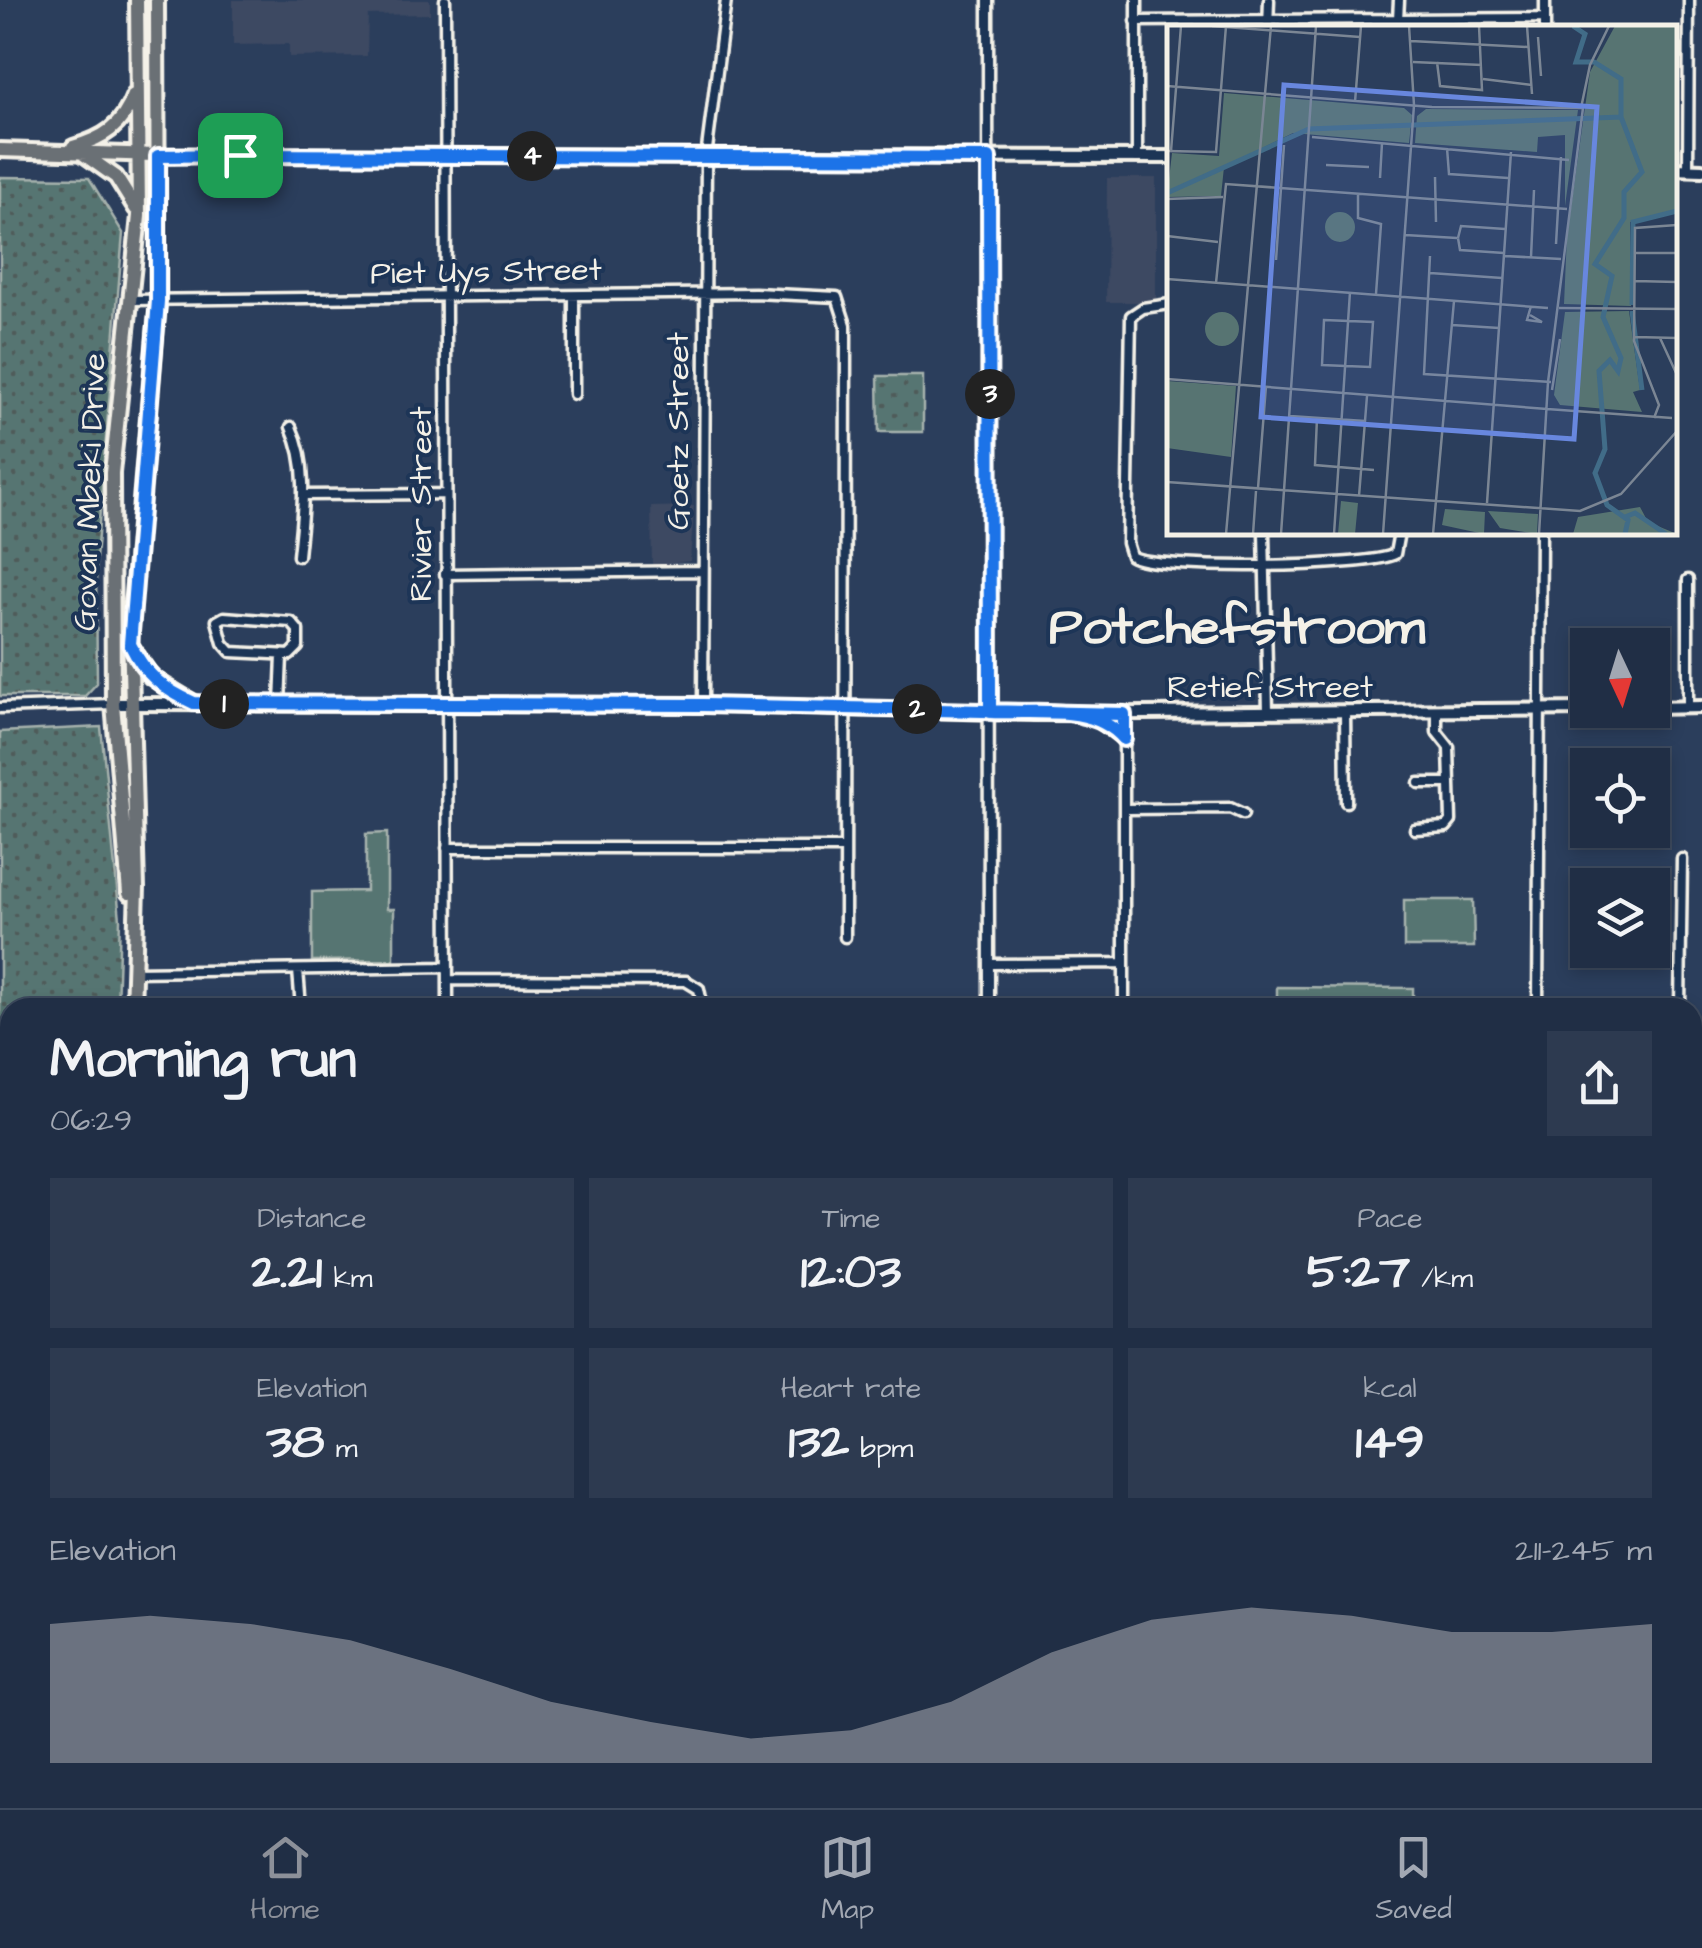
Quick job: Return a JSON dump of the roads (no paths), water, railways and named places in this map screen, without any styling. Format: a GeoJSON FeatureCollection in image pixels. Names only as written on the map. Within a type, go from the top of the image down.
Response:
{"type":"FeatureCollection","features":[{"type":"Feature","properties":{"kind":"main road","name":"Govan Mbeki Drive"},"geometry":{"type":"LineString","coordinates":[[134,925],[113,704],[112,472],[139,216],[137,0]]}},
{"type":"Feature","properties":{"kind":"main road","name":"Govan Mbeki Drive"},"geometry":{"type":"LineString","coordinates":[[133,998],[130,644],[158,301],[156,0]]}},
{"type":"Feature","properties":{"kind":"main road"},"geometry":{"type":"LineString","coordinates":[[56,152],[106,136],[126,114],[138,85]]}},
{"type":"Feature","properties":{"kind":"main road"},"geometry":{"type":"LineString","coordinates":[[0,150],[158,156]]}},
{"type":"Feature","properties":{"kind":"main road"},"geometry":{"type":"LineString","coordinates":[[78,152],[116,177],[139,216]]}},
{"type":"Feature","properties":{"kind":"main road"},"geometry":{"type":"LineString","coordinates":[[130,644],[150,677],[194,703]]}},
{"type":"Feature","properties":{"kind":"street","name":"Rivier Street"},"geometry":{"type":"LineString","coordinates":[[445,0],[448,998]]}},
{"type":"Feature","properties":{"kind":"street","name":"Goetz Street"},"geometry":{"type":"LineString","coordinates":[[703,705],[706,158],[726,0]]}},
{"type":"Feature","properties":{"kind":"street"},"geometry":{"type":"LineString","coordinates":[[988,0],[989,998]]}},
{"type":"Feature","properties":{"kind":"street"},"geometry":{"type":"LineString","coordinates":[[1137,0],[1137,158]]}},
{"type":"Feature","properties":{"kind":"street"},"geometry":{"type":"LineString","coordinates":[[1268,0],[1268,24]]}},
{"type":"Feature","properties":{"kind":"street"},"geometry":{"type":"LineString","coordinates":[[1398,19],[1399,0]]}},
{"type":"Feature","properties":{"kind":"street"},"geometry":{"type":"LineString","coordinates":[[1136,21],[1545,22],[1545,0]]}},
{"type":"Feature","properties":{"kind":"street"},"geometry":{"type":"LineString","coordinates":[[1688,170],[1689,0]]}},
{"type":"Feature","properties":{"kind":"street"},"geometry":{"type":"LineString","coordinates":[[158,156],[1167,158]]}},
{"type":"Feature","properties":{"kind":"street"},"geometry":{"type":"LineString","coordinates":[[1677,169],[1702,170]]}},
{"type":"Feature","properties":{"kind":"street","name":"Piet Uys Street"},"geometry":{"type":"LineString","coordinates":[[129,300],[824,294],[841,302],[846,325],[846,707]]}},
{"type":"Feature","properties":{"kind":"street"},"geometry":{"type":"LineString","coordinates":[[574,296],[574,394]]}},
{"type":"Feature","properties":{"kind":"street"},"geometry":{"type":"LineString","coordinates":[[1167,304],[1143,308],[1131,316],[1127,543],[1131,556],[1140,562],[1264,566],[1375,560],[1392,556],[1399,537]]}},
{"type":"Feature","properties":{"kind":"street"},"geometry":{"type":"LineString","coordinates":[[291,427],[300,451],[304,495],[298,556]]}},
{"type":"Feature","properties":{"kind":"street"},"geometry":{"type":"LineString","coordinates":[[304,495],[446,494]]}},
{"type":"Feature","properties":{"kind":"street"},"geometry":{"type":"LineString","coordinates":[[1264,535],[1268,711]]}},
{"type":"Feature","properties":{"kind":"street"},"geometry":{"type":"LineString","coordinates":[[1538,998],[1541,535]]}},
{"type":"Feature","properties":{"kind":"street"},"geometry":{"type":"LineString","coordinates":[[446,574],[703,571]]}},
{"type":"Feature","properties":{"kind":"street"},"geometry":{"type":"LineString","coordinates":[[1688,580],[1688,708]]}},
{"type":"Feature","properties":{"kind":"street"},"geometry":{"type":"LineString","coordinates":[[224,617],[291,622],[298,630],[298,647],[282,656],[231,652],[223,643],[217,621],[224,617]]}},
{"type":"Feature","properties":{"kind":"street"},"geometry":{"type":"LineString","coordinates":[[280,704],[282,656]]}},
{"type":"Feature","properties":{"kind":"street"},"geometry":{"type":"LineString","coordinates":[[0,708],[113,704]]}},
{"type":"Feature","properties":{"kind":"street","name":"Retief Street"},"geometry":{"type":"LineString","coordinates":[[113,704],[703,705],[1088,714],[1570,709]]}},
{"type":"Feature","properties":{"kind":"street"},"geometry":{"type":"LineString","coordinates":[[845,937],[846,707]]}},
{"type":"Feature","properties":{"kind":"street"},"geometry":{"type":"LineString","coordinates":[[1670,708],[1702,708]]}},
{"type":"Feature","properties":{"kind":"street"},"geometry":{"type":"LineString","coordinates":[[1416,829],[1449,826],[1448,742],[1437,732],[1436,711]]}},
{"type":"Feature","properties":{"kind":"street"},"geometry":{"type":"LineString","coordinates":[[1345,712],[1346,802]]}},
{"type":"Feature","properties":{"kind":"street"},"geometry":{"type":"LineString","coordinates":[[1088,714],[1124,739]]}},
{"type":"Feature","properties":{"kind":"street"},"geometry":{"type":"LineString","coordinates":[[1124,714],[1124,998]]}},
{"type":"Feature","properties":{"kind":"street"},"geometry":{"type":"LineString","coordinates":[[1419,783],[1450,783]]}},
{"type":"Feature","properties":{"kind":"street"},"geometry":{"type":"LineString","coordinates":[[1126,810],[1230,808],[1243,814]]}},
{"type":"Feature","properties":{"kind":"street"},"geometry":{"type":"LineString","coordinates":[[447,848],[845,848]]}},
{"type":"Feature","properties":{"kind":"street"},"geometry":{"type":"LineString","coordinates":[[1680,998],[1682,859]]}},
{"type":"Feature","properties":{"kind":"street"},"geometry":{"type":"LineString","coordinates":[[989,964],[1124,963]]}},
{"type":"Feature","properties":{"kind":"street"},"geometry":{"type":"LineString","coordinates":[[134,972],[448,967]]}},
{"type":"Feature","properties":{"kind":"street"},"geometry":{"type":"LineString","coordinates":[[298,970],[300,998]]}},
{"type":"Feature","properties":{"kind":"street"},"geometry":{"type":"LineString","coordinates":[[448,980],[686,980],[698,988],[700,998]]}},
{"type":"Feature","properties":{"kind":"district","name":"Potchefstroom"},"geometry":{"type":"Point","coordinates":[1237,628]}}]}
